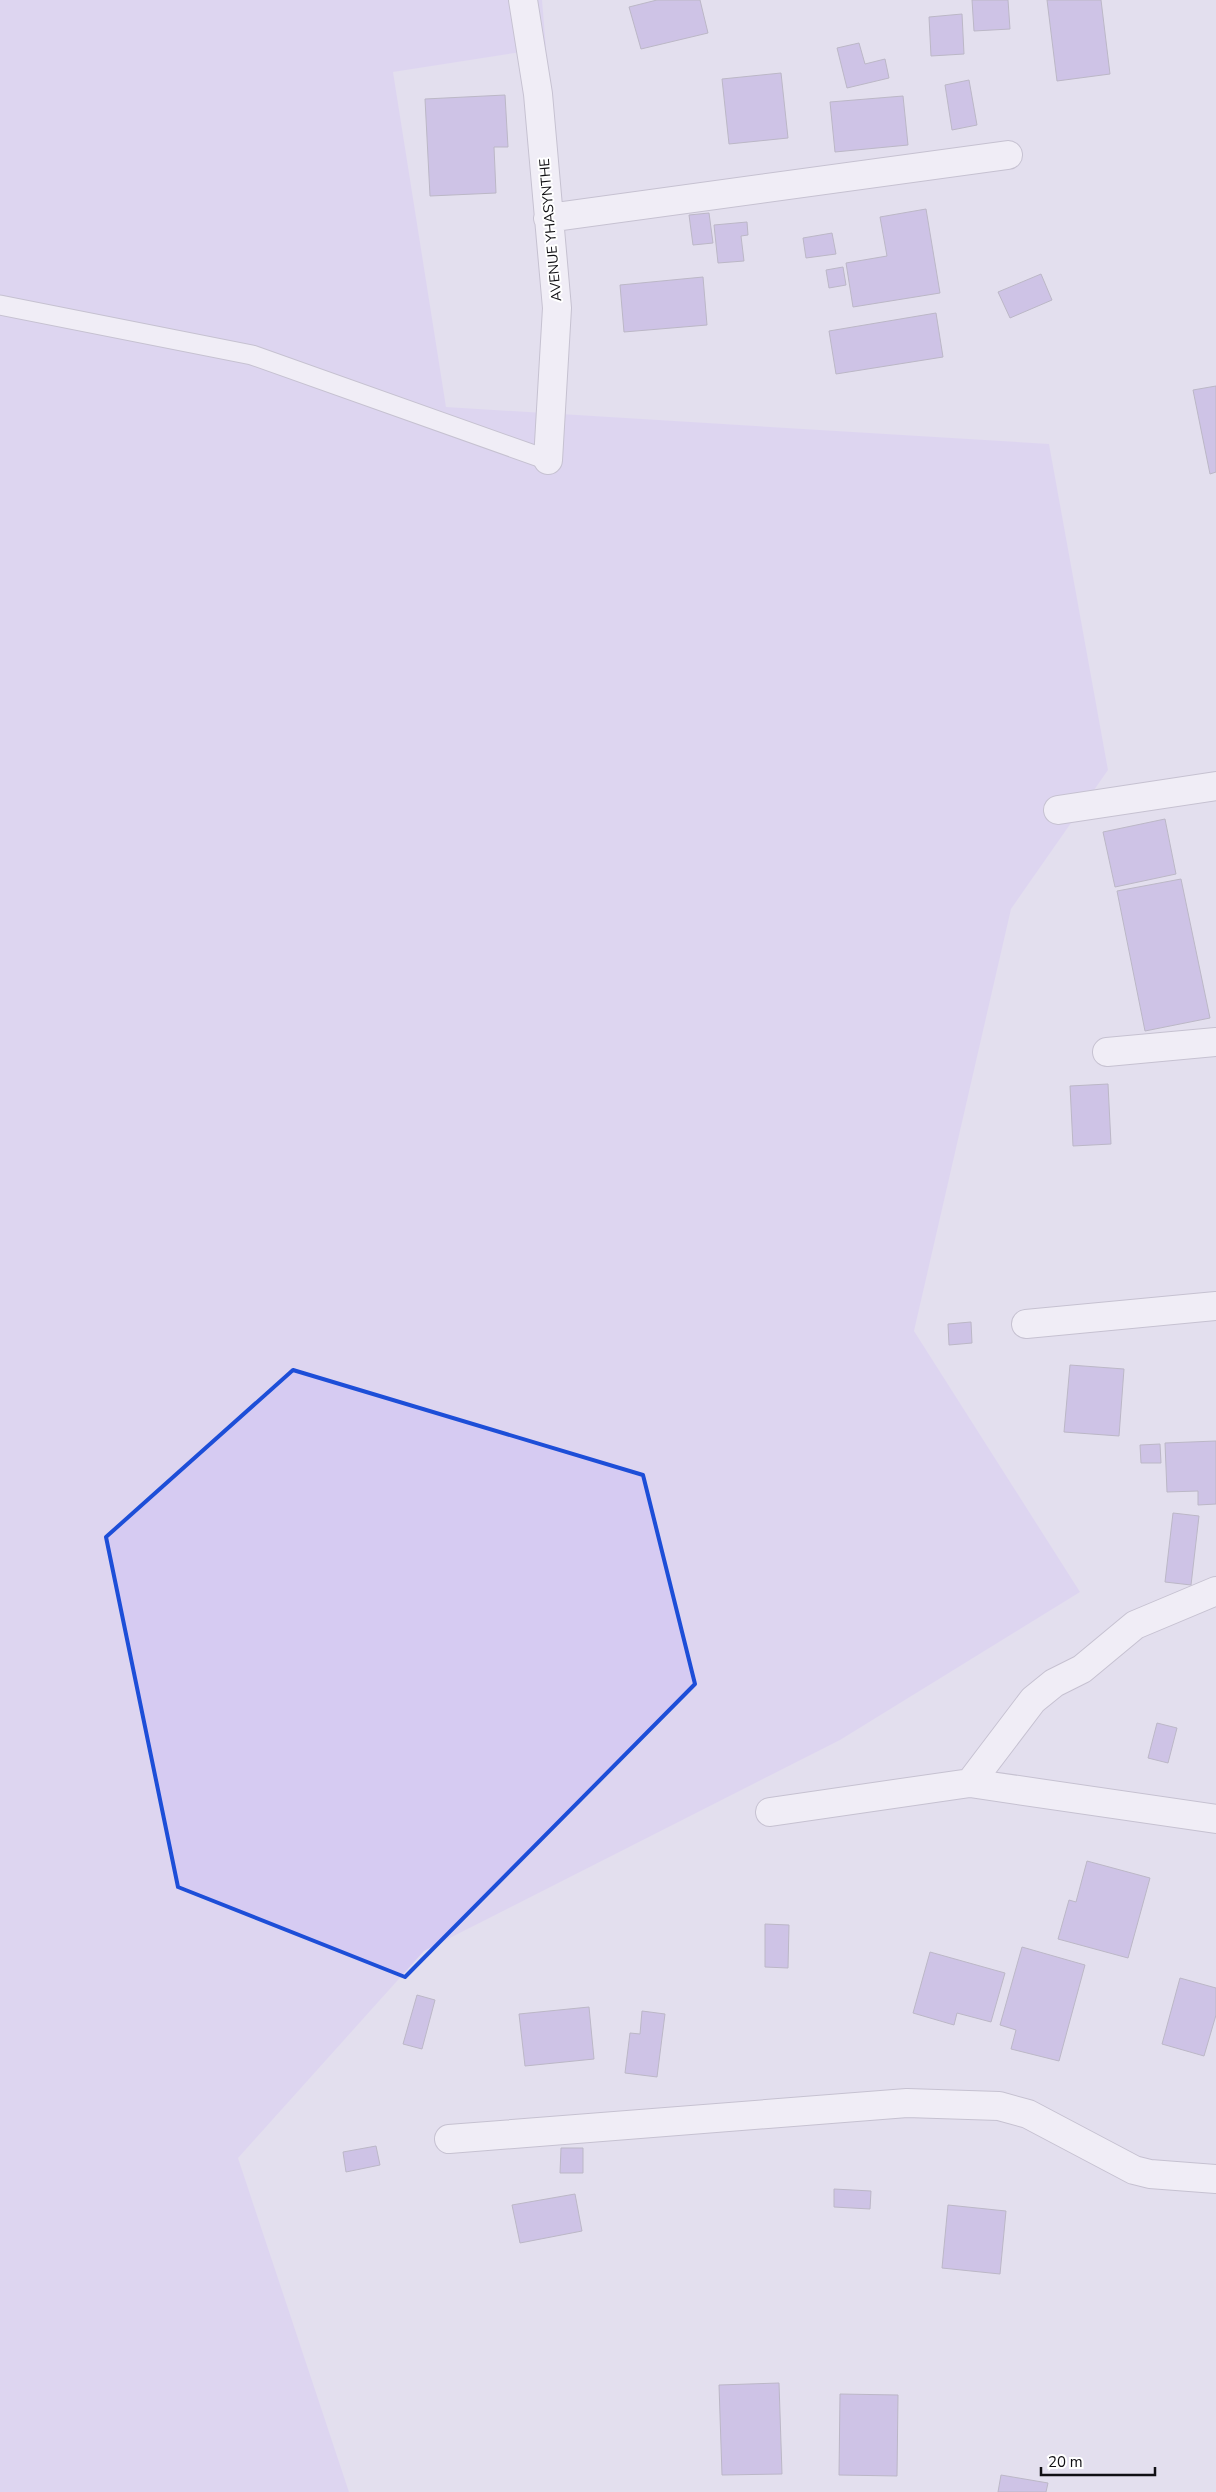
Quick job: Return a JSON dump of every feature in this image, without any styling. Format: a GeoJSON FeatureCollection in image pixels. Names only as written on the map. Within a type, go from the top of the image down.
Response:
{"type":"FeatureCollection","features":[{"type":"Feature","properties":{"kind":"street","name":"AVENUE YHASYNTHE"},"geometry":{"type":"LineString","coordinates":[[523,0],[538,94],[557,308],[548,460]]}},
{"type":"Feature","properties":{"kind":"street"},"geometry":{"type":"LineString","coordinates":[[548,218],[1008,155]]}},
{"type":"Feature","properties":{"kind":"street"},"geometry":{"type":"LineString","coordinates":[[1058,810],[1216,786]]}},
{"type":"Feature","properties":{"kind":"street"},"geometry":{"type":"LineString","coordinates":[[1107,1052],[1216,1042]]}},
{"type":"Feature","properties":{"kind":"street"},"geometry":{"type":"LineString","coordinates":[[1026,1324],[1216,1306]]}},
{"type":"Feature","properties":{"kind":"street"},"geometry":{"type":"LineString","coordinates":[[970,1783],[1033,1700],[1054,1683],[1082,1669],[1135,1625],[1216,1591]]}},
{"type":"Feature","properties":{"kind":"street"},"geometry":{"type":"LineString","coordinates":[[770,1812],[970,1783],[1216,1819]]}},
{"type":"Feature","properties":{"kind":"street"},"geometry":{"type":"LineString","coordinates":[[449,2139],[907,2103],[999,2106],[1028,2114],[1134,2170],[1150,2174],[1216,2178]]}},
{"type":"Feature","properties":{"kind":"lane"},"geometry":{"type":"LineString","coordinates":[[0,305],[252,355],[548,460]]}},
{"type":"Feature","properties":{"kind":"highlighted area"},"geometry":{"type":"Polygon","coordinates":[[[293,1370],[643,1475],[695,1684],[405,1977],[178,1887],[106,1537],[293,1370]]]}},
{"type":"Feature","properties":{"kind":"shaded area"},"geometry":{"type":"Polygon","coordinates":[[[0,0],[542,0],[546,48],[393,72],[446,407],[1049,444],[1108,770],[1011,909],[914,1331],[1080,1592],[840,1740],[424,1951],[238,2158],[349,2492],[0,2492],[0,0]]]}},
{"type":"Feature","properties":{"kind":"building"},"geometry":{"type":"Polygon","coordinates":[[[657,0],[700,0],[708,33],[641,49],[629,7],[657,0]]]}},
{"type":"Feature","properties":{"kind":"building"},"geometry":{"type":"Polygon","coordinates":[[[972,0],[1008,0],[1010,29],[974,31],[972,0]]]}},
{"type":"Feature","properties":{"kind":"building"},"geometry":{"type":"Polygon","coordinates":[[[1047,0],[1101,0],[1110,74],[1057,81],[1047,0]]]}},
{"type":"Feature","properties":{"kind":"building"},"geometry":{"type":"Polygon","coordinates":[[[962,14],[964,54],[931,56],[929,17],[962,14]]]}},
{"type":"Feature","properties":{"kind":"building"},"geometry":{"type":"Polygon","coordinates":[[[859,43],[865,64],[885,59],[889,78],[847,88],[837,48],[859,43]]]}},
{"type":"Feature","properties":{"kind":"building"},"geometry":{"type":"Polygon","coordinates":[[[781,73],[788,138],[729,144],[722,79],[781,73]]]}},
{"type":"Feature","properties":{"kind":"building"},"geometry":{"type":"Polygon","coordinates":[[[969,80],[977,125],[952,130],[945,85],[969,80]]]}},
{"type":"Feature","properties":{"kind":"building"},"geometry":{"type":"Polygon","coordinates":[[[505,95],[508,147],[494,147],[496,193],[430,196],[425,99],[505,95]]]}},
{"type":"Feature","properties":{"kind":"building"},"geometry":{"type":"Polygon","coordinates":[[[903,96],[908,145],[835,152],[830,102],[903,96]]]}},
{"type":"Feature","properties":{"kind":"building"},"geometry":{"type":"Polygon","coordinates":[[[926,209],[940,293],[853,307],[846,263],[887,256],[880,217],[926,209]]]}},
{"type":"Feature","properties":{"kind":"building"},"geometry":{"type":"Polygon","coordinates":[[[709,213],[713,243],[693,245],[689,215],[709,213]]]}},
{"type":"Feature","properties":{"kind":"building"},"geometry":{"type":"Polygon","coordinates":[[[747,222],[748,235],[741,236],[744,261],[718,263],[714,225],[747,222]]]}},
{"type":"Feature","properties":{"kind":"building"},"geometry":{"type":"Polygon","coordinates":[[[832,233],[836,254],[806,258],[803,238],[832,233]]]}},
{"type":"Feature","properties":{"kind":"building"},"geometry":{"type":"Polygon","coordinates":[[[843,267],[846,285],[829,288],[826,270],[843,267]]]}},
{"type":"Feature","properties":{"kind":"building"},"geometry":{"type":"Polygon","coordinates":[[[1041,274],[1052,300],[1010,318],[998,292],[1041,274]]]}},
{"type":"Feature","properties":{"kind":"building"},"geometry":{"type":"Polygon","coordinates":[[[703,277],[707,325],[624,332],[620,285],[703,277]]]}},
{"type":"Feature","properties":{"kind":"building"},"geometry":{"type":"Polygon","coordinates":[[[936,313],[943,357],[836,374],[829,331],[936,313]]]}},
{"type":"Feature","properties":{"kind":"building"},"geometry":{"type":"Polygon","coordinates":[[[1216,386],[1216,472],[1210,474],[1193,390],[1216,386]]]}},
{"type":"Feature","properties":{"kind":"building"},"geometry":{"type":"Polygon","coordinates":[[[1165,819],[1176,874],[1115,887],[1103,832],[1165,819]]]}},
{"type":"Feature","properties":{"kind":"building"},"geometry":{"type":"Polygon","coordinates":[[[1181,879],[1210,1018],[1145,1031],[1117,891],[1181,879]]]}},
{"type":"Feature","properties":{"kind":"building"},"geometry":{"type":"Polygon","coordinates":[[[1108,1084],[1111,1144],[1073,1146],[1070,1086],[1108,1084]]]}},
{"type":"Feature","properties":{"kind":"building"},"geometry":{"type":"Polygon","coordinates":[[[971,1322],[972,1343],[949,1345],[948,1324],[971,1322]]]}},
{"type":"Feature","properties":{"kind":"building"},"geometry":{"type":"Polygon","coordinates":[[[1070,1365],[1124,1369],[1119,1436],[1064,1432],[1070,1365]]]}},
{"type":"Feature","properties":{"kind":"building"},"geometry":{"type":"Polygon","coordinates":[[[1216,1441],[1216,1504],[1198,1505],[1198,1491],[1167,1492],[1165,1443],[1216,1441]]]}},
{"type":"Feature","properties":{"kind":"building"},"geometry":{"type":"Polygon","coordinates":[[[1160,1444],[1161,1463],[1141,1463],[1140,1445],[1160,1444]]]}},
{"type":"Feature","properties":{"kind":"building"},"geometry":{"type":"Polygon","coordinates":[[[1173,1513],[1199,1516],[1191,1585],[1165,1582],[1173,1513]]]}},
{"type":"Feature","properties":{"kind":"building"},"geometry":{"type":"Polygon","coordinates":[[[1157,1723],[1177,1728],[1168,1763],[1148,1758],[1157,1723]]]}},
{"type":"Feature","properties":{"kind":"building"},"geometry":{"type":"Polygon","coordinates":[[[1087,1861],[1150,1878],[1128,1958],[1058,1939],[1069,1900],[1076,1902],[1087,1861]]]}},
{"type":"Feature","properties":{"kind":"building"},"geometry":{"type":"Polygon","coordinates":[[[765,1924],[789,1925],[788,1968],[765,1967],[765,1924]]]}},
{"type":"Feature","properties":{"kind":"building"},"geometry":{"type":"Polygon","coordinates":[[[1022,1947],[1085,1965],[1059,2061],[1011,2049],[1016,2030],[1000,2025],[1022,1947]]]}},
{"type":"Feature","properties":{"kind":"building"},"geometry":{"type":"Polygon","coordinates":[[[930,1952],[1005,1973],[991,2022],[957,2013],[954,2025],[913,2013],[930,1952]]]}},
{"type":"Feature","properties":{"kind":"building"},"geometry":{"type":"Polygon","coordinates":[[[1180,1978],[1216,1988],[1216,2015],[1204,2056],[1162,2044],[1180,1978]]]}},
{"type":"Feature","properties":{"kind":"building"},"geometry":{"type":"Polygon","coordinates":[[[417,1995],[435,2000],[422,2049],[403,2044],[417,1995]]]}},
{"type":"Feature","properties":{"kind":"building"},"geometry":{"type":"Polygon","coordinates":[[[589,2007],[594,2059],[525,2066],[519,2014],[589,2007]]]}},
{"type":"Feature","properties":{"kind":"building"},"geometry":{"type":"Polygon","coordinates":[[[642,2011],[665,2014],[657,2077],[625,2073],[630,2033],[640,2034],[642,2011]]]}},
{"type":"Feature","properties":{"kind":"building"},"geometry":{"type":"Polygon","coordinates":[[[376,2146],[380,2165],[346,2172],[343,2152],[376,2146]]]}},
{"type":"Feature","properties":{"kind":"building"},"geometry":{"type":"Polygon","coordinates":[[[561,2148],[583,2148],[583,2173],[560,2173],[561,2148]]]}},
{"type":"Feature","properties":{"kind":"building"},"geometry":{"type":"Polygon","coordinates":[[[834,2189],[871,2191],[870,2209],[834,2207],[834,2189]]]}},
{"type":"Feature","properties":{"kind":"building"},"geometry":{"type":"Polygon","coordinates":[[[575,2194],[582,2231],[520,2243],[512,2205],[575,2194]]]}},
{"type":"Feature","properties":{"kind":"building"},"geometry":{"type":"Polygon","coordinates":[[[948,2205],[1006,2211],[1000,2274],[942,2268],[948,2205]]]}},
{"type":"Feature","properties":{"kind":"building"},"geometry":{"type":"Polygon","coordinates":[[[779,2383],[782,2474],[722,2475],[719,2385],[779,2383]]]}},
{"type":"Feature","properties":{"kind":"building"},"geometry":{"type":"Polygon","coordinates":[[[840,2394],[898,2395],[897,2476],[839,2475],[840,2394]]]}},
{"type":"Feature","properties":{"kind":"building"},"geometry":{"type":"Polygon","coordinates":[[[1001,2475],[1048,2483],[1046,2492],[998,2492],[1001,2475]]]}}]}
